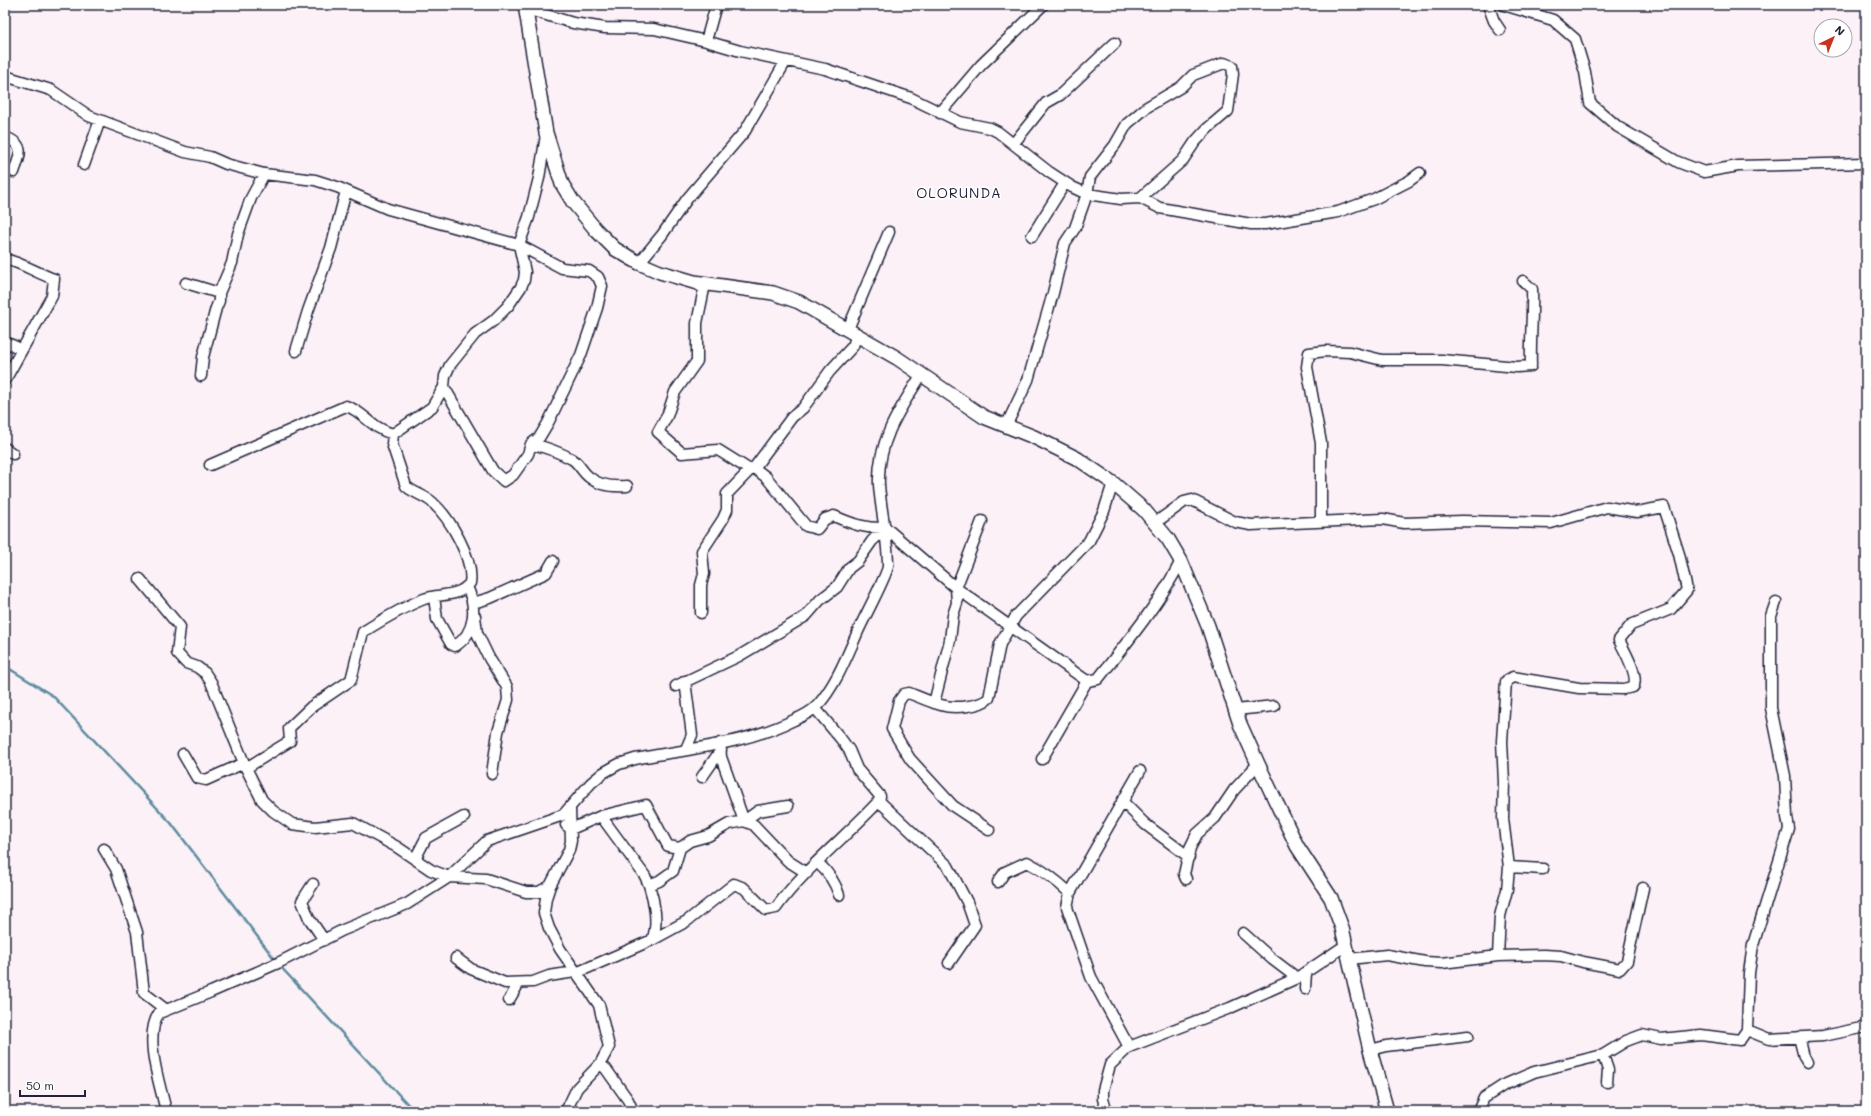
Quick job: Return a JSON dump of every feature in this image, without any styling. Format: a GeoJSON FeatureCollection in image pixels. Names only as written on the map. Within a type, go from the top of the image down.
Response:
{"type":"FeatureCollection","features":[{"type":"Feature","properties":{"kind":"street"},"geometry":{"type":"LineString","coordinates":[[706,41],[716,5]]}},
{"type":"Feature","properties":{"kind":"street"},"geometry":{"type":"LineString","coordinates":[[940,113],[981,65],[1043,5]]}},
{"type":"Feature","properties":{"kind":"street"},"geometry":{"type":"LineString","coordinates":[[1488,5],[1494,21],[1500,30]]}},
{"type":"Feature","properties":{"kind":"street"},"geometry":{"type":"LineString","coordinates":[[1504,5],[1553,20],[1575,39],[1585,72],[1590,103],[1618,127],[1678,162],[1704,172],[1738,166],[1866,163]]}},
{"type":"Feature","properties":{"kind":"street"},"geometry":{"type":"LineString","coordinates":[[1387,1111],[1370,1050],[1342,928],[1331,898],[1297,846],[1258,764],[1236,710],[1208,626],[1181,561],[1168,539],[1144,510],[1113,483],[1078,459],[1034,437],[984,417],[922,374],[853,331],[798,302],[773,293],[694,282],[660,272],[615,249],[596,230],[573,202],[562,184],[546,133],[525,7],[573,23],[605,28],[654,29],[706,41],[740,51],[825,69],[911,98],[960,122],[990,128],[1014,143],[1065,183],[1087,194],[1121,199],[1140,198],[1160,208],[1251,224],[1264,224],[1338,212],[1374,199],[1409,181],[1420,173]]}},
{"type":"Feature","properties":{"kind":"street"},"geometry":{"type":"LineString","coordinates":[[1014,143],[1046,103],[1060,95],[1115,43]]}},
{"type":"Feature","properties":{"kind":"street"},"geometry":{"type":"LineString","coordinates":[[639,262],[662,235],[687,199],[745,131],[786,61]]}},
{"type":"Feature","properties":{"kind":"street"},"geometry":{"type":"LineString","coordinates":[[1006,426],[1028,380],[1053,293],[1065,243],[1076,228],[1087,194],[1090,177],[1115,145],[1127,124],[1147,107],[1182,87],[1193,75],[1224,63],[1232,66],[1234,74],[1228,111],[1207,128],[1183,160],[1140,198]]}},
{"type":"Feature","properties":{"kind":"street"},"geometry":{"type":"LineString","coordinates":[[5,76],[51,90],[90,116],[185,152],[210,157],[226,164],[264,174],[315,180],[346,191],[393,211],[519,245],[562,268],[589,271],[598,277],[602,286],[598,308],[581,355],[548,423],[539,438],[531,444],[528,454],[513,475],[504,481],[493,471],[444,387]]}},
{"type":"Feature","properties":{"kind":"street"},"geometry":{"type":"LineString","coordinates":[[84,165],[100,120]]}},
{"type":"Feature","properties":{"kind":"street"},"geometry":{"type":"LineString","coordinates":[[210,465],[346,406],[352,408],[383,432],[393,434],[432,407],[444,387],[445,376],[450,366],[464,347],[475,334],[493,321],[503,311],[521,287],[525,272],[519,245],[530,217],[539,178],[546,133]]}},
{"type":"Feature","properties":{"kind":"street"},"geometry":{"type":"LineString","coordinates":[[5,137],[18,144],[20,150],[14,172]]}},
{"type":"Feature","properties":{"kind":"street"},"geometry":{"type":"LineString","coordinates":[[201,376],[203,358],[219,301],[219,293],[232,263],[238,234],[251,198],[264,174]]}},
{"type":"Feature","properties":{"kind":"street"},"geometry":{"type":"LineString","coordinates":[[1032,236],[1065,183]]}},
{"type":"Feature","properties":{"kind":"street"},"geometry":{"type":"LineString","coordinates":[[296,351],[308,311],[331,248],[346,191]]}},
{"type":"Feature","properties":{"kind":"street"},"geometry":{"type":"LineString","coordinates":[[701,613],[701,585],[704,574],[702,551],[723,519],[727,510],[727,494],[752,469],[792,417],[803,408],[830,371],[853,346],[853,331],[889,232]]}},
{"type":"Feature","properties":{"kind":"street"},"geometry":{"type":"LineString","coordinates":[[5,259],[17,262],[37,273],[54,278],[52,296],[5,380]]}},
{"type":"Feature","properties":{"kind":"street"},"geometry":{"type":"LineString","coordinates":[[1321,522],[1321,443],[1307,367],[1309,353],[1326,351],[1350,352],[1382,360],[1442,360],[1509,366],[1531,366],[1531,335],[1533,315],[1532,289],[1523,281]]}},
{"type":"Feature","properties":{"kind":"street"},"geometry":{"type":"LineString","coordinates":[[694,282],[704,290],[697,323],[697,361],[675,392],[667,416],[658,432],[682,453],[718,450],[766,477],[806,526],[817,529],[826,519],[834,516],[856,526],[873,529],[886,528],[956,588],[1011,625],[1087,681]]}},
{"type":"Feature","properties":{"kind":"street"},"geometry":{"type":"LineString","coordinates":[[186,283],[219,293]]}},
{"type":"Feature","properties":{"kind":"street"},"geometry":{"type":"LineString","coordinates":[[5,342],[21,349]]}},
{"type":"Feature","properties":{"kind":"street"},"geometry":{"type":"LineString","coordinates":[[166,1111],[152,1040],[152,1025],[158,1013],[278,963],[343,930],[407,904],[449,877],[487,841],[563,815],[570,809],[591,783],[603,773],[619,764],[635,759],[686,749],[720,747],[778,728],[816,708],[826,695],[844,660],[888,568],[886,528],[879,484],[882,457],[888,431],[922,374]]}},
{"type":"Feature","properties":{"kind":"street"},"geometry":{"type":"LineString","coordinates":[[183,754],[197,778],[206,780],[245,765],[290,741],[290,728],[300,717],[311,707],[351,680],[363,632],[425,599],[462,591],[467,587],[471,579],[462,544],[447,519],[432,502],[423,495],[406,486],[393,450],[393,434]]}},
{"type":"Feature","properties":{"kind":"street"},"geometry":{"type":"LineString","coordinates":[[531,444],[545,447],[573,460],[589,478],[598,482],[613,487],[627,486]]}},
{"type":"Feature","properties":{"kind":"street"},"geometry":{"type":"LineString","coordinates":[[989,830],[953,806],[910,759],[892,729],[899,701],[904,694],[909,693],[934,703],[951,706],[980,703],[989,698],[1000,644],[1016,616],[1030,600],[1089,542],[1104,511],[1113,483]]}},
{"type":"Feature","properties":{"kind":"street"},"geometry":{"type":"LineString","coordinates":[[1155,523],[1184,502],[1192,500],[1235,522],[1251,525],[1383,519],[1404,523],[1551,523],[1607,507],[1637,512],[1664,507],[1679,554],[1687,590],[1671,609],[1631,625],[1620,640],[1635,675],[1633,687],[1623,689],[1579,688],[1518,677],[1510,677],[1506,681],[1502,741],[1504,782],[1503,820],[1509,867],[1507,890],[1500,916],[1498,956]]}},
{"type":"Feature","properties":{"kind":"street"},"geometry":{"type":"LineString","coordinates":[[934,703],[950,640],[953,616],[957,603],[956,588],[982,522]]}},
{"type":"Feature","properties":{"kind":"street"},"geometry":{"type":"LineString","coordinates":[[686,749],[692,735],[680,684],[750,649],[806,616],[820,600],[837,587],[872,541],[886,528]]}},
{"type":"Feature","properties":{"kind":"street"},"geometry":{"type":"LineString","coordinates":[[473,603],[490,598],[546,574],[553,561]]}},
{"type":"Feature","properties":{"kind":"street"},"geometry":{"type":"LineString","coordinates":[[1042,760],[1087,681],[1098,678],[1152,610],[1181,561]]}},
{"type":"Feature","properties":{"kind":"street"},"geometry":{"type":"LineString","coordinates":[[140,579],[180,627],[177,653],[186,663],[197,667],[205,673],[211,682],[245,765],[262,800],[273,811],[292,824],[315,827],[353,823],[397,847],[430,870],[449,877],[486,879],[526,892],[539,892],[550,886]]}},
{"type":"Feature","properties":{"kind":"street"},"geometry":{"type":"LineString","coordinates":[[467,587],[472,597],[477,633],[489,658],[508,687],[508,700],[498,732],[492,774]]}},
{"type":"Feature","properties":{"kind":"street"},"geometry":{"type":"LineString","coordinates":[[434,597],[437,619],[451,644],[455,646],[460,643],[470,630],[474,616]]}},
{"type":"Feature","properties":{"kind":"street"},"geometry":{"type":"LineString","coordinates":[[1478,1111],[1484,1098],[1504,1085],[1534,1072],[1604,1055],[1626,1041],[1642,1035],[1661,1039],[1701,1035],[1740,1040],[1747,1030],[1749,973],[1753,945],[1789,829],[1785,776],[1771,708],[1771,616],[1776,602]]}},
{"type":"Feature","properties":{"kind":"street"},"geometry":{"type":"LineString","coordinates":[[1236,710],[1274,706]]}},
{"type":"Feature","properties":{"kind":"street"},"geometry":{"type":"LineString","coordinates":[[456,958],[487,976],[505,982],[533,982],[549,976],[575,972],[652,940],[687,921],[734,884],[744,888],[766,910],[776,908],[817,862],[856,826],[879,801],[880,796],[857,769],[849,750],[842,739],[816,708]]}},
{"type":"Feature","properties":{"kind":"street"},"geometry":{"type":"LineString","coordinates":[[702,777],[720,747]]}},
{"type":"Feature","properties":{"kind":"street"},"geometry":{"type":"LineString","coordinates":[[720,747],[744,821]]}},
{"type":"Feature","properties":{"kind":"street"},"geometry":{"type":"LineString","coordinates":[[1186,879],[1184,874],[1190,848],[1197,834],[1215,818],[1234,790],[1258,764]]}},
{"type":"Feature","properties":{"kind":"street"},"geometry":{"type":"LineString","coordinates":[[1129,1047],[1091,977],[1067,907],[1070,893],[1140,771]]}},
{"type":"Feature","properties":{"kind":"street"},"geometry":{"type":"LineString","coordinates":[[879,801],[948,866],[967,902],[975,925],[949,963]]}},
{"type":"Feature","properties":{"kind":"street"},"geometry":{"type":"LineString","coordinates":[[1122,801],[1145,824],[1189,857]]}},
{"type":"Feature","properties":{"kind":"street"},"geometry":{"type":"LineString","coordinates":[[571,828],[600,816],[646,805],[668,846],[680,848]]}},
{"type":"Feature","properties":{"kind":"street"},"geometry":{"type":"LineString","coordinates":[[649,885],[659,881],[673,871],[680,848],[690,841],[708,836],[729,824],[744,821],[758,811],[788,806]]}},
{"type":"Feature","properties":{"kind":"street"},"geometry":{"type":"LineString","coordinates":[[566,1111],[577,1088],[600,1064],[609,1047],[599,1005],[560,949],[549,928],[544,913],[546,898],[550,886],[569,850],[571,828],[570,809]]}},
{"type":"Feature","properties":{"kind":"street"},"geometry":{"type":"LineString","coordinates":[[600,816],[645,876],[649,885],[654,900],[656,932],[652,940]]}},
{"type":"Feature","properties":{"kind":"street"},"geometry":{"type":"LineString","coordinates":[[414,860],[426,838],[464,817]]}},
{"type":"Feature","properties":{"kind":"street"},"geometry":{"type":"LineString","coordinates":[[556,817],[571,828]]}},
{"type":"Feature","properties":{"kind":"street"},"geometry":{"type":"LineString","coordinates":[[744,821],[754,825],[788,861],[807,873]]}},
{"type":"Feature","properties":{"kind":"street"},"geometry":{"type":"LineString","coordinates":[[104,849],[116,869],[137,932],[144,993],[165,1009]]}},
{"type":"Feature","properties":{"kind":"street"},"geometry":{"type":"LineString","coordinates":[[817,862],[827,872],[837,888],[839,895]]}},
{"type":"Feature","properties":{"kind":"street"},"geometry":{"type":"LineString","coordinates":[[998,882],[1005,872],[1027,862],[1049,875],[1070,893]]}},
{"type":"Feature","properties":{"kind":"street"},"geometry":{"type":"LineString","coordinates":[[1509,867],[1543,869]]}},
{"type":"Feature","properties":{"kind":"street"},"geometry":{"type":"LineString","coordinates":[[313,884],[302,901],[309,918],[324,940]]}},
{"type":"Feature","properties":{"kind":"street"},"geometry":{"type":"LineString","coordinates":[[1349,959],[1386,955],[1425,962],[1442,963],[1498,956],[1561,956],[1620,969],[1627,961],[1643,888]]}},
{"type":"Feature","properties":{"kind":"street"},"geometry":{"type":"LineString","coordinates":[[1243,933],[1272,959],[1297,978]]}},
{"type":"Feature","properties":{"kind":"street"},"geometry":{"type":"LineString","coordinates":[[1107,1111],[1103,1099],[1103,1090],[1110,1065],[1129,1047],[1230,1008],[1297,978],[1346,945]]}},
{"type":"Feature","properties":{"kind":"street"},"geometry":{"type":"LineString","coordinates":[[1305,989],[1306,972]]}},
{"type":"Feature","properties":{"kind":"street"},"geometry":{"type":"LineString","coordinates":[[510,1000],[519,983]]}},
{"type":"Feature","properties":{"kind":"street"},"geometry":{"type":"LineString","coordinates":[[1747,1030],[1770,1039],[1823,1036],[1866,1027]]}},
{"type":"Feature","properties":{"kind":"street"},"geometry":{"type":"LineString","coordinates":[[1370,1050],[1386,1046],[1468,1036]]}},
{"type":"Feature","properties":{"kind":"street"},"geometry":{"type":"LineString","coordinates":[[1799,1037],[1804,1057],[1807,1062]]}},
{"type":"Feature","properties":{"kind":"street"},"geometry":{"type":"LineString","coordinates":[[1604,1055],[1608,1070],[1607,1082]]}},
{"type":"Feature","properties":{"kind":"street"},"geometry":{"type":"LineString","coordinates":[[600,1064],[606,1069],[628,1100],[633,1111]]}},
{"type":"Feature","properties":{"kind":"waterway"},"geometry":{"type":"LineString","coordinates":[[5,666],[53,696],[171,823],[276,961]]}},
{"type":"Feature","properties":{"kind":"waterway"},"geometry":{"type":"LineString","coordinates":[[279,965],[414,1111]]}},
{"type":"Feature","properties":{"kind":"district","name":"OLORUNDA"},"geometry":{"type":"Point","coordinates":[959,192]}}]}
